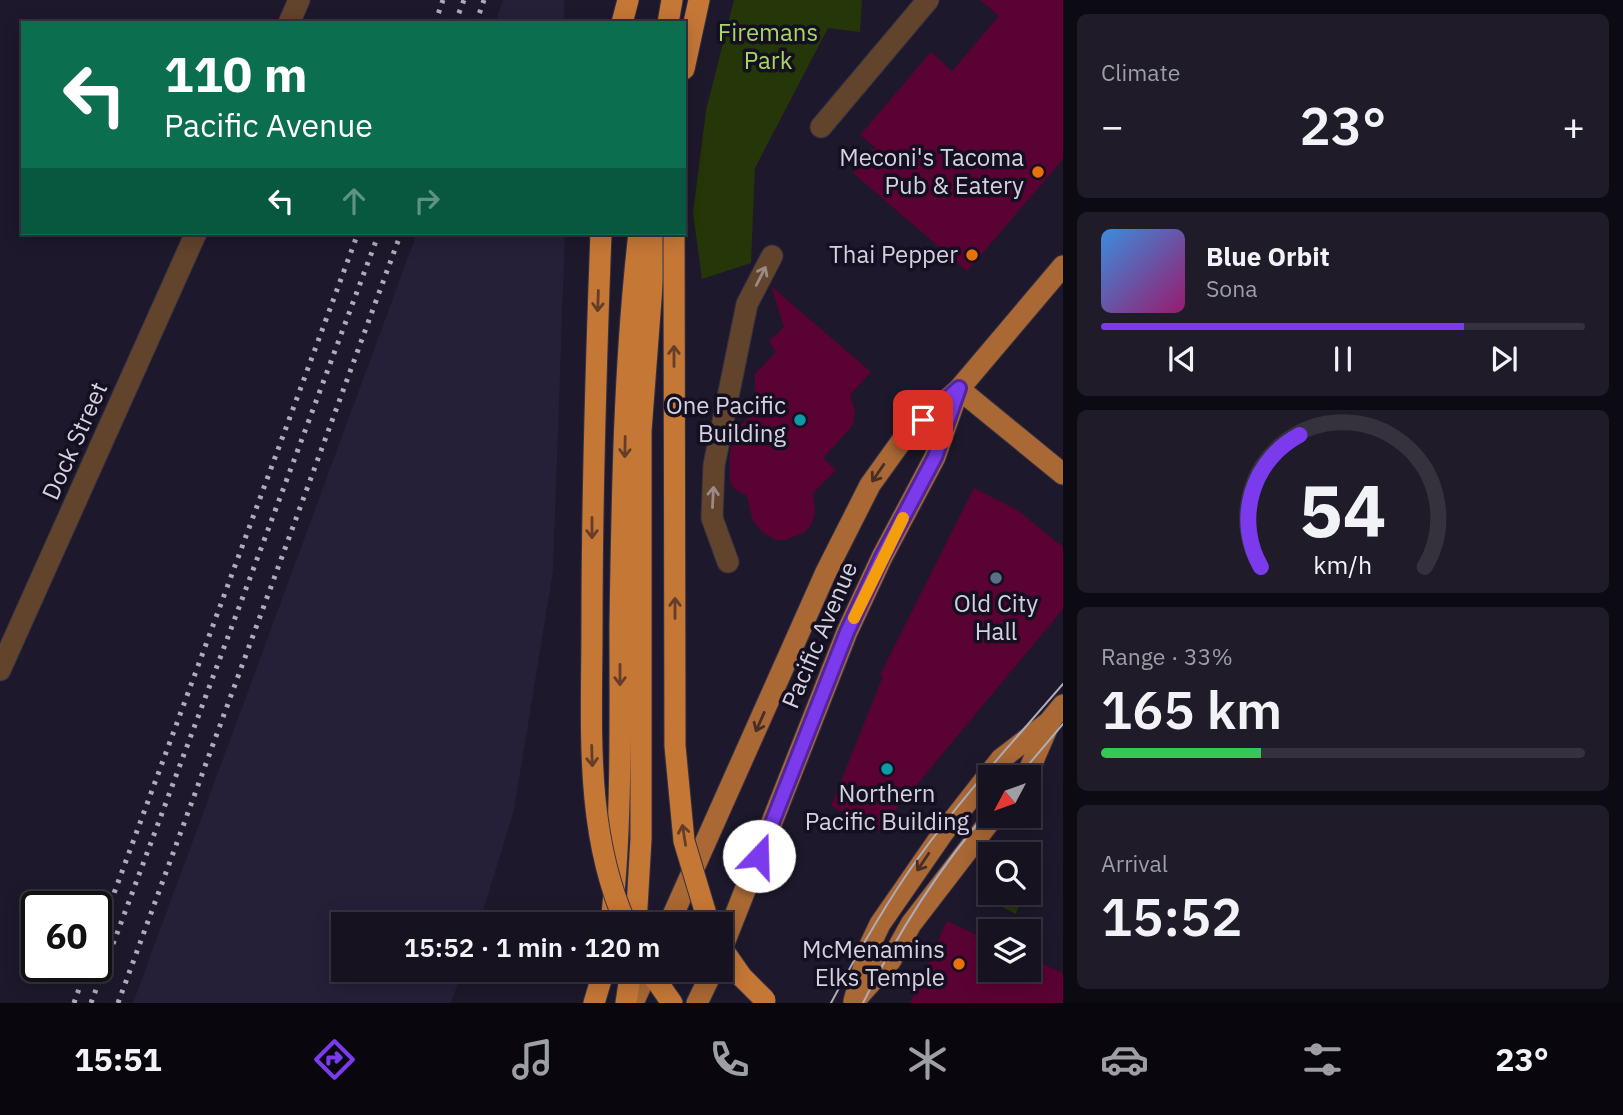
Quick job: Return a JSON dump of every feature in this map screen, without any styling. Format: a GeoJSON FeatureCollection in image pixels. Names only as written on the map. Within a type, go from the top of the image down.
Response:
{"type":"FeatureCollection","features":[{"type":"Feature","properties":{"kind":"highway"},"geometry":{"type":"LineString","coordinates":[[623,21],[628,0]]}},
{"type":"Feature","properties":{"kind":"highway"},"geometry":{"type":"LineString","coordinates":[[668,21],[672,0]]}},
{"type":"Feature","properties":{"kind":"highway"},"geometry":{"type":"LineString","coordinates":[[686,60],[699,0]]}},
{"type":"Feature","properties":{"kind":"highway"},"geometry":{"type":"LineString","coordinates":[[601,235],[592,501],[592,765],[599,838],[620,912]]}},
{"type":"Feature","properties":{"kind":"highway"},"geometry":{"type":"LineString","coordinates":[[612,912],[620,781],[629,318],[639,235]]}},
{"type":"Feature","properties":{"kind":"highway"},"geometry":{"type":"LineString","coordinates":[[637,912],[641,826],[641,431],[656,235]]}},
{"type":"Feature","properties":{"kind":"highway"},"geometry":{"type":"LineString","coordinates":[[674,235],[675,746],[684,841],[705,912]]}},
{"type":"Feature","properties":{"kind":"highway"},"geometry":{"type":"LineString","coordinates":[[733,965],[766,1002]]}},
{"type":"Feature","properties":{"kind":"highway"},"geometry":{"type":"LineString","coordinates":[[594,1003],[600,982]]}},
{"type":"Feature","properties":{"kind":"highway"},"geometry":{"type":"LineString","coordinates":[[626,1003],[629,982]]}},
{"type":"Feature","properties":{"kind":"highway"},"geometry":{"type":"LineString","coordinates":[[657,982],[672,1003]]}},
{"type":"Feature","properties":{"kind":"main road","name":"Pacific Avenue"},"geometry":{"type":"LineString","coordinates":[[674,912],[826,572],[870,485],[904,439],[959,388],[1063,266]]}},
{"type":"Feature","properties":{"kind":"main road","name":"Pacific Avenue"},"geometry":{"type":"LineString","coordinates":[[733,922],[847,632],[882,557],[935,457],[959,388]]}},
{"type":"Feature","properties":{"kind":"main road"},"geometry":{"type":"LineString","coordinates":[[959,388],[1063,474]]}},
{"type":"Feature","properties":{"kind":"main road"},"geometry":{"type":"LineString","coordinates":[[1032,765],[1056,713]]}},
{"type":"Feature","properties":{"kind":"main road"},"geometry":{"type":"LineString","coordinates":[[853,1002],[870,945],[880,925],[943,833],[1001,759],[1056,713]]}},
{"type":"Feature","properties":{"kind":"main road"},"geometry":{"type":"LineString","coordinates":[[853,1002],[891,960],[911,924],[984,828]]}},
{"type":"Feature","properties":{"kind":"main road"},"geometry":{"type":"LineString","coordinates":[[633,1003],[643,982]]}},
{"type":"Feature","properties":{"kind":"main road"},"geometry":{"type":"LineString","coordinates":[[697,1003],[707,982]]}},
{"type":"Feature","properties":{"kind":"street"},"geometry":{"type":"LineString","coordinates":[[290,21],[299,0]]}},
{"type":"Feature","properties":{"kind":"street"},"geometry":{"type":"LineString","coordinates":[[821,127],[928,0]]}},
{"type":"Feature","properties":{"kind":"street","name":"Dock Street"},"geometry":{"type":"LineString","coordinates":[[0,670],[195,235]]}},
{"type":"Feature","properties":{"kind":"street"},"geometry":{"type":"LineString","coordinates":[[728,562],[712,518],[715,465],[747,304],[772,256]]}},
{"type":"Feature","properties":{"kind":"shaded area"},"geometry":{"type":"Polygon","coordinates":[[[503,0],[564,0],[564,21],[496,21],[503,0]]]}},
{"type":"Feature","properties":{"kind":"shaded area"},"geometry":{"type":"Polygon","coordinates":[[[416,235],[565,235],[553,571],[514,810],[483,912],[331,912],[331,982],[459,982],[451,1003],[133,1003],[416,235]]]}},
{"type":"Feature","properties":{"kind":"green space","name":"Firemans Park"},"geometry":{"type":"Polygon","coordinates":[[[734,0],[862,0],[860,32],[828,28],[755,168],[751,263],[702,279],[693,213],[706,110],[734,0]]]}},
{"type":"Feature","properties":{"kind":"green space"},"geometry":{"type":"Polygon","coordinates":[[[998,905],[1019,905],[1016,914],[998,905]]]}},
{"type":"Feature","properties":{"kind":"building"},"geometry":{"type":"Polygon","coordinates":[[[980,0],[1063,0],[1063,159],[967,271],[853,173],[875,147],[860,135],[931,52],[952,71],[999,16],[980,0]]]}},
{"type":"Feature","properties":{"kind":"building","name":"One Pacific Building"},"geometry":{"type":"Polygon","coordinates":[[[771,286],[871,372],[850,395],[855,411],[853,425],[823,458],[836,470],[813,493],[815,513],[812,523],[805,532],[786,540],[776,540],[762,532],[752,519],[747,496],[733,488],[730,480],[730,454],[734,433],[759,406],[755,374],[776,352],[769,341],[784,327],[771,286]]]}},
{"type":"Feature","properties":{"kind":"building","name":"Old City Hall"},"geometry":{"type":"Polygon","coordinates":[[[974,488],[1017,510],[1063,547],[1063,609],[879,830],[831,806],[883,676],[880,675],[974,488]]]}},
{"type":"Feature","properties":{"kind":"building","name":"McMenamins Elks Temple"},"geometry":{"type":"Polygon","coordinates":[[[947,921],[978,935],[978,982],[1041,982],[1041,963],[1063,973],[1063,1003],[910,1003],[947,921]]]}},
{"type":"Feature","properties":{"kind":"tram line"},"geometry":{"type":"LineString","coordinates":[[831,1003],[871,930],[916,861],[969,793],[1063,684]]}},
{"type":"Feature","properties":{"kind":"tram line"},"geometry":{"type":"LineString","coordinates":[[1028,765],[1063,724]]}},
{"type":"Feature","properties":{"kind":"tram line"},"geometry":{"type":"LineString","coordinates":[[863,1003],[920,902],[978,824]]}},
{"type":"Feature","properties":{"kind":"railway"},"geometry":{"type":"LineString","coordinates":[[436,21],[443,0]]}},
{"type":"Feature","properties":{"kind":"railway"},"geometry":{"type":"LineString","coordinates":[[456,21],[464,0]]}},
{"type":"Feature","properties":{"kind":"railway"},"geometry":{"type":"LineString","coordinates":[[477,21],[484,0]]}},
{"type":"Feature","properties":{"kind":"railway"},"geometry":{"type":"LineString","coordinates":[[112,899],[357,235]]}},
{"type":"Feature","properties":{"kind":"railway"},"geometry":{"type":"LineString","coordinates":[[91,1003],[378,235]]}},
{"type":"Feature","properties":{"kind":"railway"},"geometry":{"type":"LineString","coordinates":[[118,1003],[400,235]]}},
{"type":"Feature","properties":{"kind":"railway"},"geometry":{"type":"LineString","coordinates":[[74,1003],[81,982]]}},
{"type":"Feature","properties":{"kind":"slow traffic"},"geometry":{"type":"LineString","coordinates":[[854,618],[903,518]]}},
{"type":"Feature","properties":{"kind":"place","name":"Meconi's Tacoma Pub & Eatery"},"geometry":{"type":"Point","coordinates":[1038,172]}},
{"type":"Feature","properties":{"kind":"place","name":"Thai Pepper"},"geometry":{"type":"Point","coordinates":[972,255]}},
{"type":"Feature","properties":{"kind":"place","name":"One Pacific Building"},"geometry":{"type":"Point","coordinates":[800,420]}},
{"type":"Feature","properties":{"kind":"place","name":"Old City Hall"},"geometry":{"type":"Point","coordinates":[996,578]}},
{"type":"Feature","properties":{"kind":"place","name":"Northern Pacific Building"},"geometry":{"type":"Point","coordinates":[887,769]}},
{"type":"Feature","properties":{"kind":"place","name":"McMenamins Elks Temple"},"geometry":{"type":"Point","coordinates":[959,964]}},
{"type":"Feature","properties":{"kind":"route"},"geometry":{"type":"LineString","coordinates":[[759,856],[847,632],[882,557],[930,469],[959,388],[923,420]]}}]}
